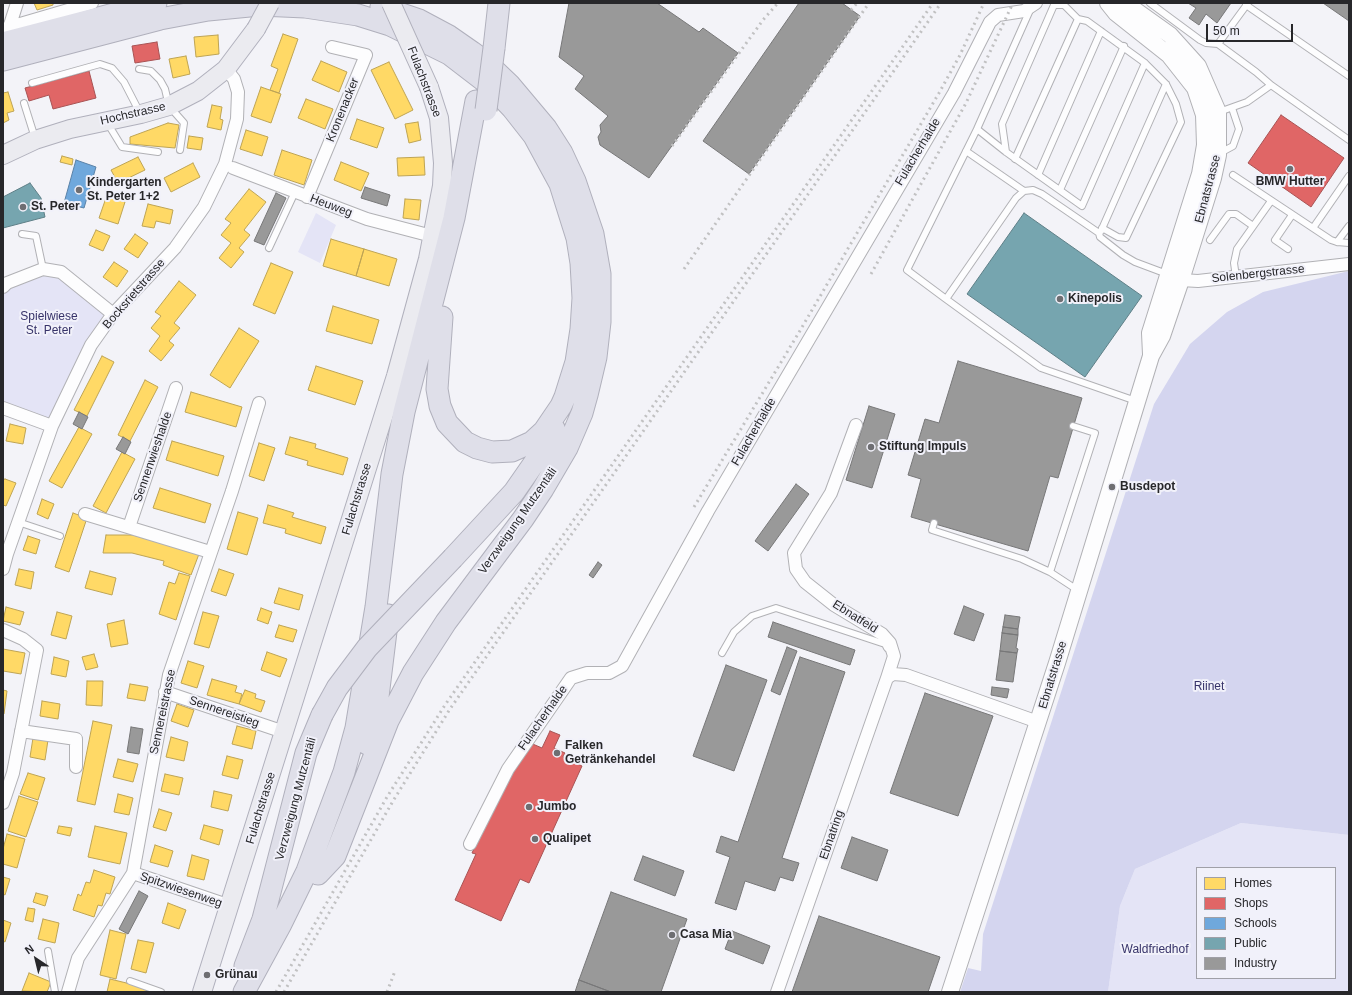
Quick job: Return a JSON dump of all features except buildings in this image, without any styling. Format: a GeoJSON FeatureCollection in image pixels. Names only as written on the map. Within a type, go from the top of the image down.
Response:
{"type":"FeatureCollection","features":[{"type":"Feature","properties":{"kind":"highway"},"geometry":{"type":"LineString","coordinates":[[5,33],[156,3]]}},
{"type":"Feature","properties":{"kind":"highway","name":"Verzweigung Mutzentäli"},"geometry":{"type":"LineString","coordinates":[[318,874],[335,856],[388,721],[413,673],[446,622],[531,507],[567,448],[582,413],[590,384],[596,357],[600,322],[600,274],[593,234],[575,181],[562,153],[546,128],[529,106],[500,74],[460,43],[419,20],[367,3]]}},
{"type":"Feature","properties":{"kind":"highway"},"geometry":{"type":"LineString","coordinates":[[488,3],[489,43]]}},
{"type":"Feature","properties":{"kind":"highway"},"geometry":{"type":"LineString","coordinates":[[256,992],[297,919],[318,874],[350,797],[370,736],[382,672],[404,479],[417,415],[466,218],[489,43],[499,3]]}},
{"type":"Feature","properties":{"kind":"highway"},"geometry":{"type":"LineString","coordinates":[[3,60],[160,19],[208,10],[260,5],[305,7],[358,15],[390,25],[449,54],[492,87],[521,119],[550,163],[567,200],[579,249],[583,298],[579,346],[565,397],[544,432],[525,446],[512,451],[492,452],[477,448],[465,442],[447,423],[438,398],[437,378],[442,317]]}},
{"type":"Feature","properties":{"kind":"highway"},"geometry":{"type":"LineString","coordinates":[[244,992],[281,924],[306,871],[342,779],[356,728],[376,607],[392,474],[404,412],[454,218],[481,105]]}},
{"type":"Feature","properties":{"kind":"highway","name":"Verzweigung Mutzentäli"},"geometry":{"type":"LineString","coordinates":[[233,992],[250,956],[263,919],[299,776],[314,732],[337,688],[367,648],[505,503],[532,467],[552,432],[565,397]]}},
{"type":"Feature","properties":{"kind":"main road","name":"Hochstrasse"},"geometry":{"type":"LineString","coordinates":[[3,155],[35,140],[169,106],[198,91],[226,69],[256,29],[270,3]]}},
{"type":"Feature","properties":{"kind":"main road","name":"Fulachstrasse"},"geometry":{"type":"LineString","coordinates":[[202,992],[396,376],[413,317],[442,186],[443,163],[439,118],[429,87],[391,3]]}},
{"type":"Feature","properties":{"kind":"street"},"geometry":{"type":"LineString","coordinates":[[5,33],[17,3]]}},
{"type":"Feature","properties":{"kind":"street"},"geometry":{"type":"LineString","coordinates":[[5,33],[92,3]]}},
{"type":"Feature","properties":{"kind":"street","name":"Ebnatstrasse"},"geometry":{"type":"LineString","coordinates":[[1108,3],[1116,13],[1169,55],[1195,88],[1218,112]]}},
{"type":"Feature","properties":{"kind":"street","name":"Ebnatstrasse"},"geometry":{"type":"LineString","coordinates":[[1125,3],[1170,35],[1198,66],[1218,112],[1218,155],[1213,178],[1174,277]]}},
{"type":"Feature","properties":{"kind":"street","name":"Fulacherhalde"},"geometry":{"type":"LineString","coordinates":[[470,844],[508,769],[571,678],[587,673],[609,673],[622,666],[708,512],[954,93],[990,22],[998,15],[1024,11],[1033,6]]}},
{"type":"Feature","properties":{"kind":"street","name":"Kronenacker"},"geometry":{"type":"LineString","coordinates":[[307,197],[366,55],[332,46]]}},
{"type":"Feature","properties":{"kind":"street","name":"Bocksrietstrasse"},"geometry":{"type":"LineString","coordinates":[[3,569],[52,426],[91,345],[113,314],[175,248],[204,207],[225,164],[237,119],[238,92],[234,79],[226,69]]}},
{"type":"Feature","properties":{"kind":"street","name":"Ebnatstrasse"},"geometry":{"type":"LineString","coordinates":[[950,992],[1038,722],[1151,356],[1162,336],[1174,277],[1200,174],[1205,145],[1218,112]]}},
{"type":"Feature","properties":{"kind":"street","name":"Heuweg"},"geometry":{"type":"LineString","coordinates":[[233,168],[367,219],[432,236]]}},
{"type":"Feature","properties":{"kind":"street","name":"Solenbergstrasse"},"geometry":{"type":"LineString","coordinates":[[1174,277],[1198,281],[1349,264]]}},
{"type":"Feature","properties":{"kind":"street"},"geometry":{"type":"LineString","coordinates":[[3,287],[13,280],[43,269],[61,272],[113,314]]}},
{"type":"Feature","properties":{"kind":"street","name":"Sennenwieshalde"},"geometry":{"type":"LineString","coordinates":[[129,527],[176,388]]}},
{"type":"Feature","properties":{"kind":"street","name":"Sennereistrasse"},"geometry":{"type":"LineString","coordinates":[[68,992],[78,958],[133,873],[164,692],[259,403]]}},
{"type":"Feature","properties":{"kind":"street"},"geometry":{"type":"LineString","coordinates":[[3,408],[52,426]]}},
{"type":"Feature","properties":{"kind":"street","name":"Ebnatfeld"},"geometry":{"type":"LineString","coordinates":[[856,425],[831,493],[794,553],[796,569],[805,582],[834,605],[882,634],[890,643],[894,656]]}},
{"type":"Feature","properties":{"kind":"street"},"geometry":{"type":"LineString","coordinates":[[85,514],[210,552]]}},
{"type":"Feature","properties":{"kind":"street"},"geometry":{"type":"LineString","coordinates":[[3,630],[23,639],[37,650],[13,773],[3,803]]}},
{"type":"Feature","properties":{"kind":"street","name":"Ebnatring"},"geometry":{"type":"LineString","coordinates":[[777,992],[894,656]]}},
{"type":"Feature","properties":{"kind":"street"},"geometry":{"type":"LineString","coordinates":[[887,678],[893,674],[906,675],[1038,722]]}},
{"type":"Feature","properties":{"kind":"street","name":"Sennereistieg"},"geometry":{"type":"LineString","coordinates":[[164,692],[284,732]]}},
{"type":"Feature","properties":{"kind":"street"},"geometry":{"type":"LineString","coordinates":[[21,731],[76,739],[76,767]]}},
{"type":"Feature","properties":{"kind":"street","name":"Spitzwiesenweg"},"geometry":{"type":"LineString","coordinates":[[133,873],[230,906]]}},
{"type":"Feature","properties":{"kind":"lane"},"geometry":{"type":"LineString","coordinates":[[1150,3],[1200,40],[1206,43],[1218,44],[1256,72],[1271,86],[1349,140]]}},
{"type":"Feature","properties":{"kind":"lane"},"geometry":{"type":"LineString","coordinates":[[1218,44],[1247,4],[1349,76]]}},
{"type":"Feature","properties":{"kind":"lane"},"geometry":{"type":"LineString","coordinates":[[1006,152],[1002,124],[1054,5],[1064,5],[1078,18],[1086,21],[1124,46],[1145,63],[1166,84],[1176,104],[1181,122],[1126,238],[1101,231],[1042,194],[1033,190],[1024,191],[1016,198],[946,299],[1041,368],[1137,402]]}},
{"type":"Feature","properties":{"kind":"lane","name":"Fulacherhalde"},"geometry":{"type":"LineString","coordinates":[[946,299],[908,270],[977,129],[1033,6]]}},
{"type":"Feature","properties":{"kind":"lane"},"geometry":{"type":"LineString","coordinates":[[1015,159],[1078,18]]}},
{"type":"Feature","properties":{"kind":"lane"},"geometry":{"type":"LineString","coordinates":[[1038,175],[1101,31]]}},
{"type":"Feature","properties":{"kind":"lane"},"geometry":{"type":"LineString","coordinates":[[1060,190],[1124,46]]}},
{"type":"Feature","properties":{"kind":"lane"},"geometry":{"type":"LineString","coordinates":[[977,129],[1015,159],[1082,206],[1145,63]]}},
{"type":"Feature","properties":{"kind":"lane"},"geometry":{"type":"LineString","coordinates":[[32,83],[100,64],[112,68],[124,82],[141,114]]}},
{"type":"Feature","properties":{"kind":"lane"},"geometry":{"type":"LineString","coordinates":[[139,69],[151,71],[160,80],[165,89],[169,106],[184,123],[180,150]]}},
{"type":"Feature","properties":{"kind":"lane"},"geometry":{"type":"LineString","coordinates":[[1166,84],[1101,231],[1100,237],[1135,262],[1174,277]]}},
{"type":"Feature","properties":{"kind":"lane"},"geometry":{"type":"LineString","coordinates":[[1218,112],[1247,102],[1271,86]]}},
{"type":"Feature","properties":{"kind":"lane"},"geometry":{"type":"LineString","coordinates":[[24,103],[35,140]]}},
{"type":"Feature","properties":{"kind":"lane"},"geometry":{"type":"LineString","coordinates":[[106,121],[122,147],[158,152]]}},
{"type":"Feature","properties":{"kind":"lane"},"geometry":{"type":"LineString","coordinates":[[966,151],[1024,191]]}},
{"type":"Feature","properties":{"kind":"lane"},"geometry":{"type":"LineString","coordinates":[[1233,175],[1312,228],[1337,242],[1349,242]]}},
{"type":"Feature","properties":{"kind":"lane"},"geometry":{"type":"LineString","coordinates":[[1312,228],[1349,176]]}},
{"type":"Feature","properties":{"kind":"lane"},"geometry":{"type":"LineString","coordinates":[[269,248],[295,192]]}},
{"type":"Feature","properties":{"kind":"lane"},"geometry":{"type":"LineString","coordinates":[[1236,277],[1234,256],[1271,201]]}},
{"type":"Feature","properties":{"kind":"lane"},"geometry":{"type":"LineString","coordinates":[[1210,240],[1229,214],[1236,214],[1253,226]]}},
{"type":"Feature","properties":{"kind":"lane"},"geometry":{"type":"LineString","coordinates":[[1288,249],[1275,240],[1292,214]]}},
{"type":"Feature","properties":{"kind":"lane"},"geometry":{"type":"LineString","coordinates":[[1337,242],[1349,226]]}},
{"type":"Feature","properties":{"kind":"lane"},"geometry":{"type":"LineString","coordinates":[[22,234],[36,236],[43,269]]}},
{"type":"Feature","properties":{"kind":"lane"},"geometry":{"type":"LineString","coordinates":[[1050,572],[1095,433],[1073,426]]}},
{"type":"Feature","properties":{"kind":"lane"},"geometry":{"type":"LineString","coordinates":[[18,522],[60,536]]}},
{"type":"Feature","properties":{"kind":"lane"},"geometry":{"type":"LineString","coordinates":[[934,523],[932,530],[1022,560],[1050,572],[1078,591]]}},
{"type":"Feature","properties":{"kind":"lane","name":"Ebnatfeld"},"geometry":{"type":"LineString","coordinates":[[722,653],[734,632],[752,616],[776,608],[885,644],[894,656]]}},
{"type":"Feature","properties":{"kind":"lane"},"geometry":{"type":"LineString","coordinates":[[48,951],[55,992]]}},
{"type":"Feature","properties":{"kind":"lane"},"geometry":{"type":"LineString","coordinates":[[130,981],[160,992]]}},
{"type":"Feature","properties":{"kind":"green space"},"geometry":{"type":"Polygon","coordinates":[[[316,213],[336,225],[320,263],[298,252],[316,213]]]}},
{"type":"Feature","properties":{"kind":"green space","name":"Riinet"},"geometry":{"type":"Polygon","coordinates":[[[1349,271],[1349,835],[1241,823],[1135,869],[1120,906],[1108,992],[960,992],[968,968],[981,971],[983,934],[1154,404],[1190,344],[1227,312],[1263,292],[1349,271]]]}},
{"type":"Feature","properties":{"kind":"green space","name":"Spielwiese St. Peter"},"geometry":{"type":"Polygon","coordinates":[[[32,272],[61,272],[113,314],[52,426],[3,408],[3,287],[32,272]]]}},
{"type":"Feature","properties":{"kind":"green space","name":"Waldfriedhof"},"geometry":{"type":"Polygon","coordinates":[[[1241,823],[1349,835],[1349,992],[1108,992],[1120,906],[1135,869],[1241,823]]]}},
{"type":"Feature","properties":{"kind":"railway"},"geometry":{"type":"LineString","coordinates":[[672,146],[763,20],[778,3]]}},
{"type":"Feature","properties":{"kind":"railway"},"geometry":{"type":"LineString","coordinates":[[851,10],[857,3]]}},
{"type":"Feature","properties":{"kind":"railway"},"geometry":{"type":"LineString","coordinates":[[684,269],[869,3]]}},
{"type":"Feature","properties":{"kind":"railway"},"geometry":{"type":"LineString","coordinates":[[276,992],[387,797],[445,705],[933,3]]}},
{"type":"Feature","properties":{"kind":"railway"},"geometry":{"type":"LineString","coordinates":[[284,992],[393,801],[450,709],[941,3]]}},
{"type":"Feature","properties":{"kind":"railway"},"geometry":{"type":"LineString","coordinates":[[694,507],[798,334],[939,93],[960,55],[984,3]]}},
{"type":"Feature","properties":{"kind":"railway"},"geometry":{"type":"LineString","coordinates":[[871,274],[966,103],[1013,3]]}},
{"type":"Feature","properties":{"kind":"railway"},"geometry":{"type":"LineString","coordinates":[[387,992],[395,971]]}},
{"type":"Feature","properties":{"kind":"place","name":"BMW Hutter"},"geometry":{"type":"Point","coordinates":[1290,169]}},
{"type":"Feature","properties":{"kind":"place","name":"Kindergarten St. Peter 1+2"},"geometry":{"type":"Point","coordinates":[79,190]}},
{"type":"Feature","properties":{"kind":"place","name":"St. Peter"},"geometry":{"type":"Point","coordinates":[23,207]}},
{"type":"Feature","properties":{"kind":"place","name":"Kinepolis"},"geometry":{"type":"Point","coordinates":[1060,299]}},
{"type":"Feature","properties":{"kind":"place","name":"Stiftung Impuls"},"geometry":{"type":"Point","coordinates":[871,447]}},
{"type":"Feature","properties":{"kind":"place","name":"Busdepot"},"geometry":{"type":"Point","coordinates":[1112,487]}},
{"type":"Feature","properties":{"kind":"place","name":"Falken Getränkehandel"},"geometry":{"type":"Point","coordinates":[557,753]}},
{"type":"Feature","properties":{"kind":"place","name":"Jumbo"},"geometry":{"type":"Point","coordinates":[529,807]}},
{"type":"Feature","properties":{"kind":"place","name":"Qualipet"},"geometry":{"type":"Point","coordinates":[535,839]}},
{"type":"Feature","properties":{"kind":"place","name":"Casa Mia"},"geometry":{"type":"Point","coordinates":[672,935]}},
{"type":"Feature","properties":{"kind":"place","name":"Grünau"},"geometry":{"type":"Point","coordinates":[207,975]}}]}
